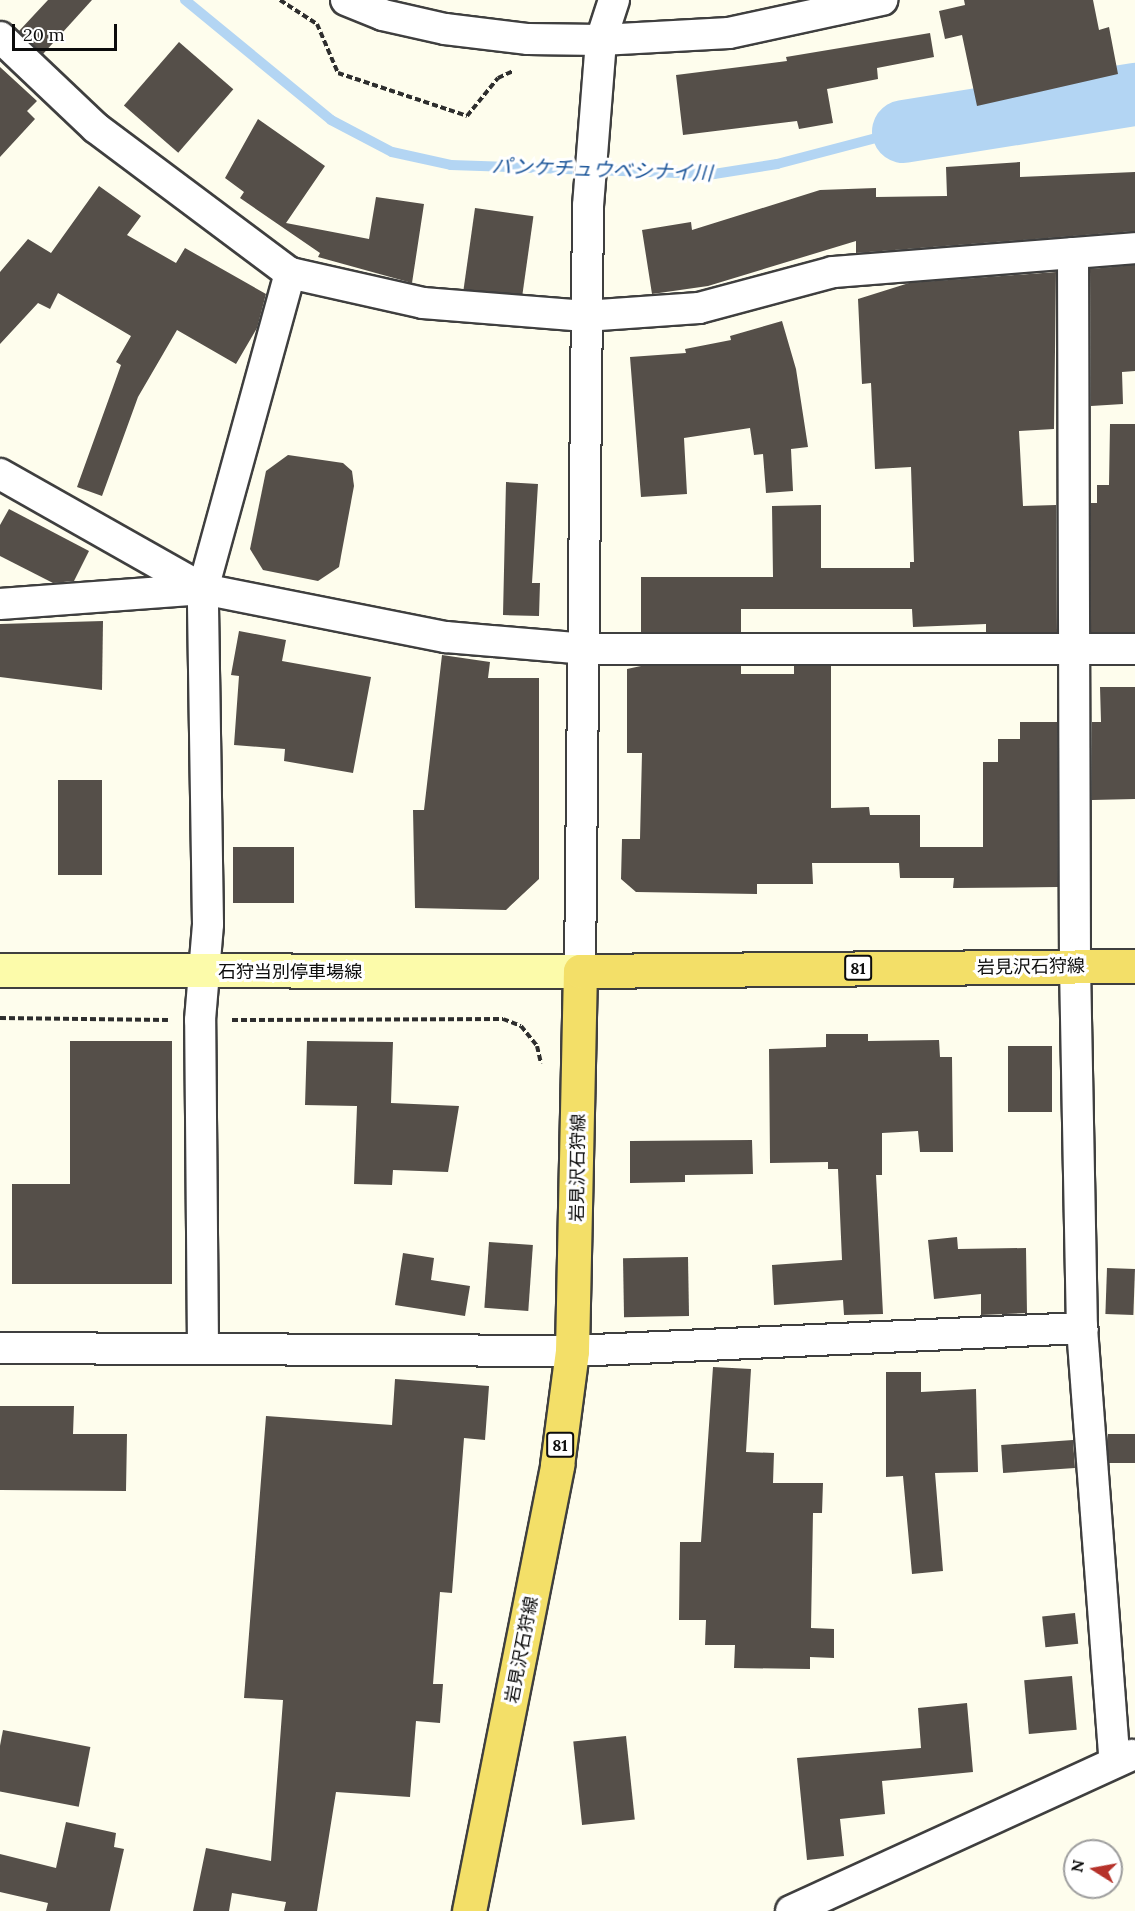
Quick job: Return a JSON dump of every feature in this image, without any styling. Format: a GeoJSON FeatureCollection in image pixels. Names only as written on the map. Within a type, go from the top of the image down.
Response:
{"type":"FeatureCollection","features":[{"type":"Feature","properties":{"kind":"main road","name":"岩見沢石狩線"},"geometry":{"type":"LineString","coordinates":[[469,1911],[549,1511],[572,1351],[580,971],[1135,966]]}},
{"type":"Feature","properties":{"kind":"main road","name":"石狩当別停車場線"},"geometry":{"type":"LineString","coordinates":[[0,970],[580,971]]}},
{"type":"Feature","properties":{"kind":"street"},"geometry":{"type":"LineString","coordinates":[[346,0],[383,15],[445,29],[528,39],[601,40],[729,33],[882,0]]}},
{"type":"Feature","properties":{"kind":"street"},"geometry":{"type":"LineString","coordinates":[[580,971],[586,649],[585,316],[588,207],[601,40],[614,0]]}},
{"type":"Feature","properties":{"kind":"street"},"geometry":{"type":"LineString","coordinates":[[0,37],[96,128],[290,273],[423,303],[585,316],[699,309],[832,272],[1135,248]]}},
{"type":"Feature","properties":{"kind":"street"},"geometry":{"type":"LineString","coordinates":[[803,1908],[1125,1758],[1082,1328],[1075,966],[1076,650],[1073,253]]}},
{"type":"Feature","properties":{"kind":"street"},"geometry":{"type":"LineString","coordinates":[[203,1346],[200,1020],[208,924],[202,589],[290,273]]}},
{"type":"Feature","properties":{"kind":"street"},"geometry":{"type":"LineString","coordinates":[[0,474],[202,589]]}},
{"type":"Feature","properties":{"kind":"street"},"geometry":{"type":"LineString","coordinates":[[0,604],[202,589],[446,637],[586,649],[1135,649]]}},
{"type":"Feature","properties":{"kind":"street"},"geometry":{"type":"LineString","coordinates":[[0,1348],[203,1346],[572,1351],[1082,1328]]}},
{"type":"Feature","properties":{"kind":"path"},"geometry":{"type":"LineString","coordinates":[[280,0],[317,24],[338,73],[466,116],[498,78],[519,68]]}},
{"type":"Feature","properties":{"kind":"path"},"geometry":{"type":"LineString","coordinates":[[0,1018],[503,1019],[521,1026],[537,1046],[544,1074]]}},
{"type":"Feature","properties":{"kind":"building"},"geometry":{"type":"Polygon","coordinates":[[[48,0],[92,0],[43,54],[19,31],[48,0]]]}},
{"type":"Feature","properties":{"kind":"building"},"geometry":{"type":"Polygon","coordinates":[[[964,0],[1093,0],[1099,30],[1109,27],[1118,74],[977,106],[962,35],[945,39],[939,11],[965,5],[964,0]]]}},
{"type":"Feature","properties":{"kind":"building"},"geometry":{"type":"Polygon","coordinates":[[[930,33],[934,57],[877,68],[878,79],[827,89],[833,123],[799,129],[797,121],[683,135],[676,75],[787,61],[786,57],[930,33]]]}},
{"type":"Feature","properties":{"kind":"building"},"geometry":{"type":"Polygon","coordinates":[[[179,42],[233,89],[178,153],[124,105],[179,42]]]}},
{"type":"Feature","properties":{"kind":"building"},"geometry":{"type":"Polygon","coordinates":[[[0,67],[37,101],[27,111],[35,119],[0,157],[0,67]]]}},
{"type":"Feature","properties":{"kind":"building"},"geometry":{"type":"Polygon","coordinates":[[[258,119],[325,166],[286,223],[369,239],[376,197],[424,204],[412,283],[318,257],[320,253],[240,198],[244,192],[225,178],[258,119]]]}},
{"type":"Feature","properties":{"kind":"building"},"geometry":{"type":"Polygon","coordinates":[[[1020,162],[1020,177],[1135,172],[1135,231],[856,253],[856,241],[708,286],[652,294],[642,230],[691,222],[692,230],[820,190],[876,188],[876,197],[947,196],[946,167],[1020,162]]]}},
{"type":"Feature","properties":{"kind":"building"},"geometry":{"type":"Polygon","coordinates":[[[99,186],[141,216],[127,235],[176,263],[185,248],[266,294],[257,328],[236,364],[177,330],[138,397],[102,496],[77,487],[121,365],[116,362],[131,336],[58,293],[50,309],[38,303],[0,344],[0,272],[28,239],[51,253],[99,186]]]}},
{"type":"Feature","properties":{"kind":"building"},"geometry":{"type":"Polygon","coordinates":[[[475,208],[533,216],[522,297],[464,289],[475,208]]]}},
{"type":"Feature","properties":{"kind":"building"},"geometry":{"type":"Polygon","coordinates":[[[1135,265],[1135,371],[1122,372],[1123,404],[1091,406],[1090,269],[1135,265]]]}},
{"type":"Feature","properties":{"kind":"building"},"geometry":{"type":"Polygon","coordinates":[[[1056,272],[1054,429],[1019,431],[1023,506],[1056,505],[1057,632],[986,632],[986,624],[913,627],[912,609],[741,609],[741,632],[641,632],[641,577],[773,577],[772,506],[821,505],[821,568],[910,568],[910,562],[914,562],[911,467],[875,469],[871,383],[862,384],[858,299],[909,283],[1056,272]]]}},
{"type":"Feature","properties":{"kind":"building"},"geometry":{"type":"Polygon","coordinates":[[[782,321],[796,369],[808,447],[791,449],[793,491],[766,493],[763,454],[754,455],[750,428],[684,438],[687,494],[641,497],[630,357],[686,353],[685,349],[731,340],[730,336],[782,321]]]}},
{"type":"Feature","properties":{"kind":"building"},"geometry":{"type":"Polygon","coordinates":[[[1110,424],[1135,424],[1135,632],[1091,632],[1091,503],[1097,503],[1097,485],[1109,485],[1110,424]]]}},
{"type":"Feature","properties":{"kind":"building"},"geometry":{"type":"Polygon","coordinates":[[[288,455],[343,463],[352,471],[354,486],[339,567],[318,581],[263,570],[250,549],[266,471],[288,455]]]}},
{"type":"Feature","properties":{"kind":"building"},"geometry":{"type":"Polygon","coordinates":[[[506,482],[538,484],[532,583],[540,583],[539,616],[503,615],[506,482]]]}},
{"type":"Feature","properties":{"kind":"building"},"geometry":{"type":"Polygon","coordinates":[[[9,509],[89,551],[74,581],[53,583],[0,556],[0,525],[9,509]]]}},
{"type":"Feature","properties":{"kind":"building"},"geometry":{"type":"Polygon","coordinates":[[[103,621],[102,690],[0,677],[0,624],[103,621]]]}},
{"type":"Feature","properties":{"kind":"building"},"geometry":{"type":"Polygon","coordinates":[[[239,631],[286,640],[282,661],[371,677],[353,773],[284,761],[285,749],[234,745],[239,676],[231,675],[239,631]]]}},
{"type":"Feature","properties":{"kind":"building"},"geometry":{"type":"Polygon","coordinates":[[[442,655],[490,662],[488,678],[539,678],[539,879],[506,910],[415,908],[413,810],[424,810],[442,655]]]}},
{"type":"Feature","properties":{"kind":"building"},"geometry":{"type":"Polygon","coordinates":[[[641,666],[741,666],[741,674],[794,674],[794,666],[831,666],[831,808],[869,807],[870,815],[920,815],[920,847],[983,847],[983,762],[998,762],[998,739],[1020,739],[1020,722],[1057,722],[1058,887],[953,888],[954,878],[900,878],[899,863],[812,863],[813,884],[757,884],[757,894],[636,892],[621,879],[622,839],[640,839],[642,753],[627,753],[627,669],[641,666]]]}},
{"type":"Feature","properties":{"kind":"building"},"geometry":{"type":"Polygon","coordinates":[[[1100,687],[1135,687],[1135,799],[1092,800],[1092,722],[1101,722],[1100,687]]]}},
{"type":"Feature","properties":{"kind":"building"},"geometry":{"type":"Polygon","coordinates":[[[58,780],[102,780],[102,875],[58,875],[58,780]]]}},
{"type":"Feature","properties":{"kind":"building"},"geometry":{"type":"Polygon","coordinates":[[[233,847],[294,847],[294,903],[233,903],[233,847]]]}},
{"type":"Feature","properties":{"kind":"building"},"geometry":{"type":"Polygon","coordinates":[[[826,1034],[868,1034],[868,1041],[939,1040],[940,1057],[952,1057],[953,1152],[920,1152],[918,1131],[882,1133],[882,1175],[876,1175],[883,1314],[844,1315],[843,1300],[774,1305],[772,1265],[842,1260],[838,1169],[828,1169],[828,1162],[770,1163],[769,1049],[826,1047],[826,1034]]]}},
{"type":"Feature","properties":{"kind":"building"},"geometry":{"type":"Polygon","coordinates":[[[70,1041],[172,1041],[172,1284],[12,1284],[12,1184],[70,1184],[70,1041]]]}},
{"type":"Feature","properties":{"kind":"building"},"geometry":{"type":"Polygon","coordinates":[[[307,1041],[393,1042],[391,1103],[459,1106],[448,1172],[393,1170],[392,1185],[354,1184],[357,1106],[305,1105],[307,1041]]]}},
{"type":"Feature","properties":{"kind":"building"},"geometry":{"type":"Polygon","coordinates":[[[1008,1046],[1052,1046],[1052,1112],[1008,1112],[1008,1046]]]}},
{"type":"Feature","properties":{"kind":"building"},"geometry":{"type":"Polygon","coordinates":[[[752,1140],[753,1174],[685,1175],[685,1182],[630,1183],[630,1141],[752,1140]]]}},
{"type":"Feature","properties":{"kind":"building"},"geometry":{"type":"Polygon","coordinates":[[[957,1237],[958,1249],[1026,1248],[1027,1313],[981,1315],[981,1294],[934,1299],[928,1240],[957,1237]]]}},
{"type":"Feature","properties":{"kind":"building"},"geometry":{"type":"Polygon","coordinates":[[[489,1242],[533,1245],[528,1311],[484,1308],[489,1242]]]}},
{"type":"Feature","properties":{"kind":"building"},"geometry":{"type":"Polygon","coordinates":[[[403,1253],[434,1258],[431,1280],[470,1286],[465,1316],[395,1305],[403,1253]]]}},
{"type":"Feature","properties":{"kind":"building"},"geometry":{"type":"Polygon","coordinates":[[[688,1257],[689,1316],[624,1317],[623,1258],[688,1257]]]}},
{"type":"Feature","properties":{"kind":"building"},"geometry":{"type":"Polygon","coordinates":[[[1107,1268],[1135,1269],[1133,1315],[1105,1314],[1107,1268]]]}},
{"type":"Feature","properties":{"kind":"building"},"geometry":{"type":"Polygon","coordinates":[[[713,1367],[751,1369],[746,1452],[774,1453],[773,1483],[823,1483],[822,1513],[813,1513],[811,1628],[834,1629],[834,1658],[810,1657],[810,1669],[734,1668],[735,1645],[705,1645],[706,1620],[679,1620],[680,1542],[701,1542],[713,1367]]]}},
{"type":"Feature","properties":{"kind":"building"},"geometry":{"type":"Polygon","coordinates":[[[886,1372],[921,1372],[921,1392],[976,1389],[978,1472],[935,1473],[943,1571],[912,1574],[903,1476],[886,1477],[886,1372]]]}},
{"type":"Feature","properties":{"kind":"building"},"geometry":{"type":"Polygon","coordinates":[[[395,1379],[489,1386],[485,1440],[464,1438],[452,1593],[440,1592],[433,1684],[443,1684],[440,1723],[416,1721],[410,1797],[336,1792],[317,1911],[284,1911],[286,1902],[232,1893],[229,1911],[193,1911],[206,1848],[271,1861],[283,1700],[244,1698],[266,1416],[392,1425],[395,1379]]]}},
{"type":"Feature","properties":{"kind":"building"},"geometry":{"type":"Polygon","coordinates":[[[0,1406],[74,1406],[73,1434],[127,1434],[126,1491],[0,1490],[0,1406]]]}},
{"type":"Feature","properties":{"kind":"building"},"geometry":{"type":"Polygon","coordinates":[[[1108,1434],[1135,1434],[1135,1463],[1108,1463],[1108,1434]]]}},
{"type":"Feature","properties":{"kind":"building"},"geometry":{"type":"Polygon","coordinates":[[[1073,1440],[1075,1468],[1003,1473],[1001,1445],[1073,1440]]]}},
{"type":"Feature","properties":{"kind":"building"},"geometry":{"type":"Polygon","coordinates":[[[1075,1613],[1078,1644],[1045,1647],[1042,1616],[1075,1613]]]}},
{"type":"Feature","properties":{"kind":"building"},"geometry":{"type":"Polygon","coordinates":[[[1072,1676],[1077,1730],[1029,1734],[1024,1680],[1072,1676]]]}},
{"type":"Feature","properties":{"kind":"building"},"geometry":{"type":"Polygon","coordinates":[[[967,1703],[973,1772],[882,1781],[885,1814],[840,1819],[844,1856],[807,1860],[797,1758],[921,1748],[918,1708],[967,1703]]]}},
{"type":"Feature","properties":{"kind":"building"},"geometry":{"type":"Polygon","coordinates":[[[3,1730],[90,1747],[79,1807],[0,1792],[0,1745],[3,1730]]]}},
{"type":"Feature","properties":{"kind":"building"},"geometry":{"type":"Polygon","coordinates":[[[626,1736],[635,1820],[582,1825],[573,1742],[626,1736]]]}},
{"type":"Feature","properties":{"kind":"building"},"geometry":{"type":"Polygon","coordinates":[[[66,1822],[116,1833],[114,1847],[124,1849],[110,1911],[46,1911],[48,1903],[0,1892],[0,1854],[56,1868],[66,1822]]]}},
{"type":"Feature","properties":{"kind":"waterway","name":"パンケチュウベシナイ川"},"geometry":{"type":"LineString","coordinates":[[185,0],[331,120],[392,152],[451,165],[714,174],[777,164],[903,131]]}},
{"type":"Feature","properties":{"kind":"waterway","name":"パンケチュウベシナイ川"},"geometry":{"type":"LineString","coordinates":[[903,131],[1135,94]]}}]}
